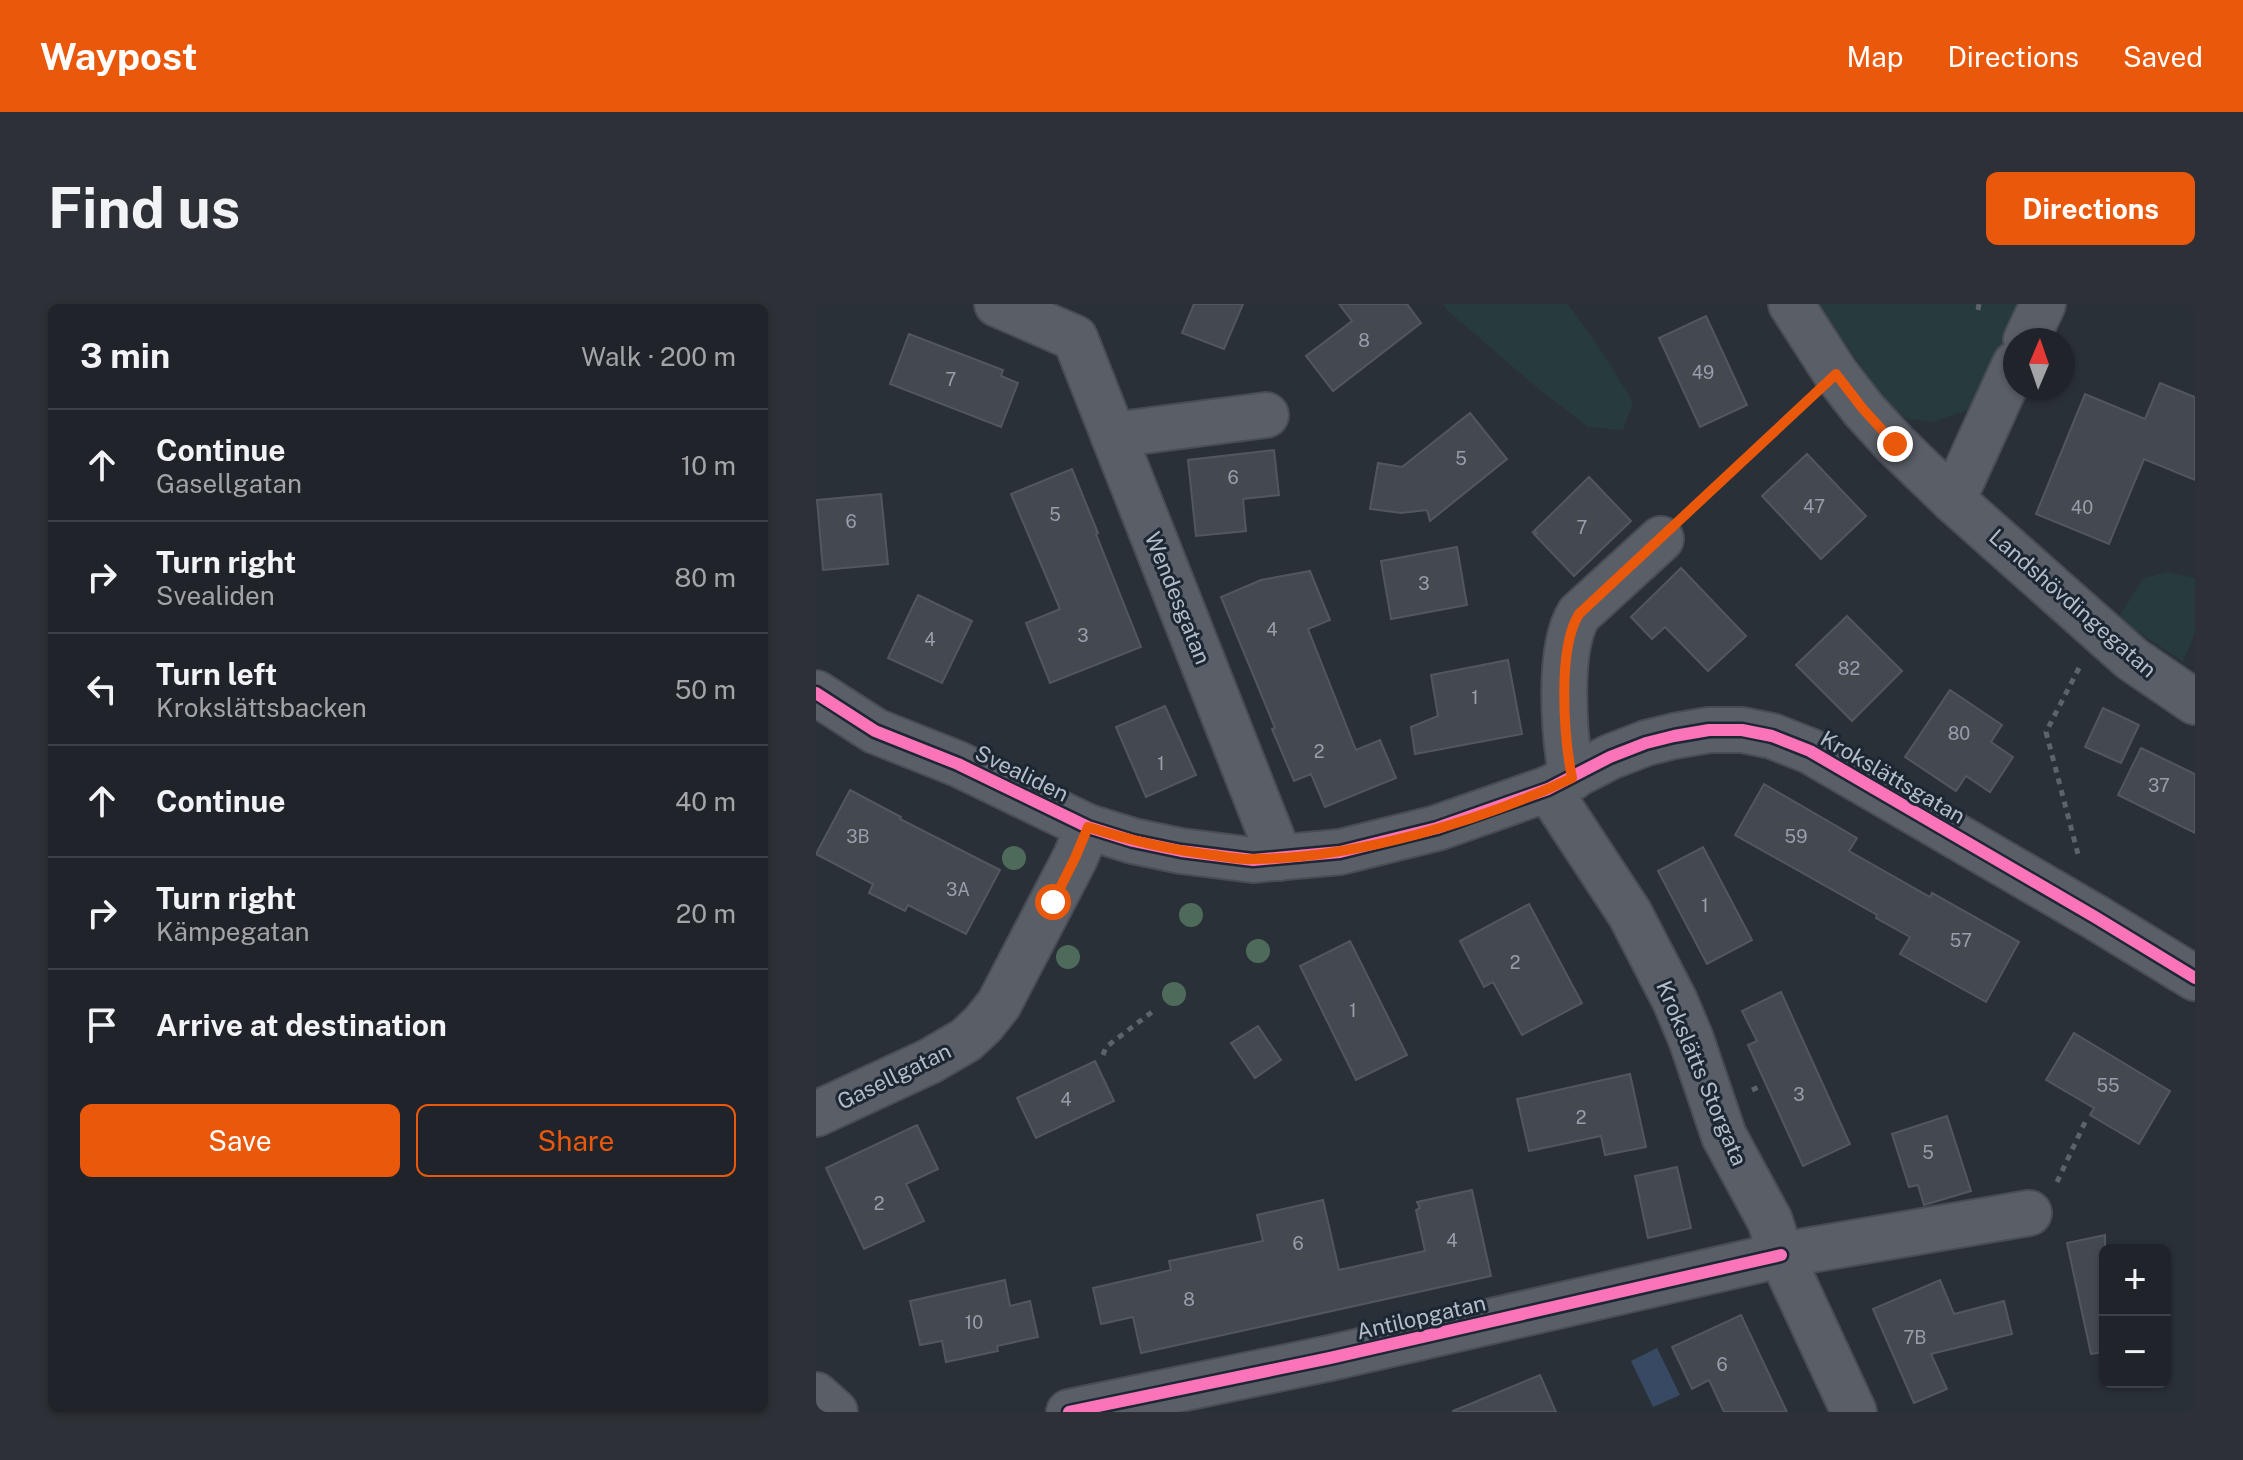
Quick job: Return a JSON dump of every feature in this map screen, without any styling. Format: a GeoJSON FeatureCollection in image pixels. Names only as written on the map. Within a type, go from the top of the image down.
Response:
{"type":"FeatureCollection","features":[{"type":"Feature","properties":{"kind":"street","name":"Wendesgatan"},"geometry":{"type":"LineString","coordinates":[[997,304],[1075,338],[1280,858]]}},
{"type":"Feature","properties":{"kind":"street","name":"Landshövdingegatan"},"geometry":{"type":"LineString","coordinates":[[1791,304],[1836,374],[1895,444],[1953,500],[2132,659],[2195,702]]}},
{"type":"Feature","properties":{"kind":"street"},"geometry":{"type":"LineString","coordinates":[[2032,328],[2043,304]]}},
{"type":"Feature","properties":{"kind":"street"},"geometry":{"type":"LineString","coordinates":[[1953,500],[2003,390]]}},
{"type":"Feature","properties":{"kind":"street"},"geometry":{"type":"LineString","coordinates":[[1113,435],[1266,415]]}},
{"type":"Feature","properties":{"kind":"street"},"geometry":{"type":"LineString","coordinates":[[1560,783],[1567,753],[1564,722],[1567,642],[1572,626],[1579,614],[1661,539]]}},
{"type":"Feature","properties":{"kind":"street","name":"Svealiden"},"geometry":{"type":"LineString","coordinates":[[816,693],[875,731],[958,764],[1088,827],[1181,851],[1253,860],[1340,852],[1405,837],[1460,821],[1560,783]]}},
{"type":"Feature","properties":{"kind":"street","name":"Krokslättsgatan"},"geometry":{"type":"LineString","coordinates":[[1560,783],[1610,757],[1674,736],[1709,730],[1742,730],[1772,736],[1810,751],[2195,978]]}},
{"type":"Feature","properties":{"kind":"street","name":"Krokslätts Storgata"},"geometry":{"type":"LineString","coordinates":[[1560,783],[1675,1001],[1724,1136],[1770,1221],[1781,1255],[1854,1412]]}},
{"type":"Feature","properties":{"kind":"street","name":"Gasellgatan"},"geometry":{"type":"LineString","coordinates":[[816,1114],[930,1061],[966,1040],[983,1024],[999,1004],[1088,827]]}},
{"type":"Feature","properties":{"kind":"street","name":"Antilopgatan"},"geometry":{"type":"LineString","coordinates":[[1069,1412],[1330,1358],[1781,1255],[2029,1213]]}},
{"type":"Feature","properties":{"kind":"street"},"geometry":{"type":"LineString","coordinates":[[816,1395],[835,1412]]}},
{"type":"Feature","properties":{"kind":"path"},"geometry":{"type":"LineString","coordinates":[[1661,539],[1836,374]]}},
{"type":"Feature","properties":{"kind":"path"},"geometry":{"type":"LineString","coordinates":[[2095,917],[2046,732],[2100,629]]}},
{"type":"Feature","properties":{"kind":"path"},"geometry":{"type":"LineString","coordinates":[[1103,1055],[1106,1047],[1152,1012]]}},
{"type":"Feature","properties":{"kind":"path"},"geometry":{"type":"LineString","coordinates":[[2029,1213],[2047,1202],[2087,1118]]}},
{"type":"Feature","properties":{"kind":"green space"},"geometry":{"type":"Polygon","coordinates":[[[1443,304],[1568,304],[1633,402],[1623,430],[1588,427],[1535,386],[1443,304]]]}},
{"type":"Feature","properties":{"kind":"green space"},"geometry":{"type":"Polygon","coordinates":[[[1818,304],[2031,304],[2020,328],[2003,328],[2003,367],[1994,387],[1968,410],[1932,422],[1906,418],[1884,399],[1818,304]]]}},
{"type":"Feature","properties":{"kind":"green space"},"geometry":{"type":"Polygon","coordinates":[[[2167,572],[2195,578],[2195,632],[2183,662],[2118,618],[2144,578],[2167,572]]]}},
{"type":"Feature","properties":{"kind":"water"},"geometry":{"type":"Polygon","coordinates":[[[1657,1348],[1680,1395],[1653,1407],[1631,1361],[1657,1348]]]}},
{"type":"Feature","properties":{"kind":"building"},"geometry":{"type":"Polygon","coordinates":[[[1194,304],[1243,304],[1224,349],[1182,333],[1194,304]]]}},
{"type":"Feature","properties":{"kind":"building"},"geometry":{"type":"Polygon","coordinates":[[[1339,304],[1407,304],[1421,323],[1333,391],[1306,356],[1352,321],[1339,304]]]}},
{"type":"Feature","properties":{"kind":"building"},"geometry":{"type":"Polygon","coordinates":[[[1706,316],[1747,405],[1700,427],[1659,338],[1706,316]]]}},
{"type":"Feature","properties":{"kind":"building"},"geometry":{"type":"Polygon","coordinates":[[[909,334],[1003,370],[1001,376],[1018,383],[1001,427],[890,384],[909,334]]]}},
{"type":"Feature","properties":{"kind":"building"},"geometry":{"type":"Polygon","coordinates":[[[2160,383],[2195,397],[2195,480],[2144,459],[2109,544],[2036,514],[2085,394],[2145,419],[2160,383]]]}},
{"type":"Feature","properties":{"kind":"building"},"geometry":{"type":"Polygon","coordinates":[[[1470,413],[1507,459],[1430,521],[1427,510],[1401,513],[1370,509],[1378,463],[1402,467],[1470,413]]]}},
{"type":"Feature","properties":{"kind":"building"},"geometry":{"type":"Polygon","coordinates":[[[1274,450],[1279,495],[1243,499],[1246,531],[1196,536],[1188,460],[1274,450]]]}},
{"type":"Feature","properties":{"kind":"building"},"geometry":{"type":"Polygon","coordinates":[[[1807,454],[1866,516],[1821,559],[1762,496],[1807,454]]]}},
{"type":"Feature","properties":{"kind":"building"},"geometry":{"type":"Polygon","coordinates":[[[1072,469],[1141,647],[1050,683],[1026,623],[1060,609],[1011,494],[1072,469]]]}},
{"type":"Feature","properties":{"kind":"building"},"geometry":{"type":"Polygon","coordinates":[[[1589,477],[1631,521],[1574,576],[1534,534],[1538,533],[1533,532],[1589,477]]]}},
{"type":"Feature","properties":{"kind":"building"},"geometry":{"type":"Polygon","coordinates":[[[881,494],[888,564],[823,570],[817,500],[881,494]]]}},
{"type":"Feature","properties":{"kind":"building"},"geometry":{"type":"Polygon","coordinates":[[[1457,547],[1467,605],[1391,619],[1381,561],[1457,547]]]}},
{"type":"Feature","properties":{"kind":"building"},"geometry":{"type":"Polygon","coordinates":[[[1681,568],[1746,636],[1708,671],[1665,627],[1652,639],[1631,617],[1681,568]]]}},
{"type":"Feature","properties":{"kind":"building"},"geometry":{"type":"Polygon","coordinates":[[[1310,571],[1330,620],[1308,629],[1356,750],[1380,740],[1396,778],[1325,807],[1311,774],[1294,781],[1221,597],[1261,580],[1310,571]]]}},
{"type":"Feature","properties":{"kind":"building"},"geometry":{"type":"Polygon","coordinates":[[[918,595],[972,621],[942,683],[888,658],[918,595]]]}},
{"type":"Feature","properties":{"kind":"building"},"geometry":{"type":"Polygon","coordinates":[[[1847,616],[1902,671],[1852,721],[1796,665],[1847,616]]]}},
{"type":"Feature","properties":{"kind":"building"},"geometry":{"type":"Polygon","coordinates":[[[1508,660],[1522,734],[1415,754],[1411,727],[1438,716],[1431,675],[1508,660]]]}},
{"type":"Feature","properties":{"kind":"building"},"geometry":{"type":"Polygon","coordinates":[[[1950,690],[2002,725],[1991,742],[2013,757],[1990,792],[1966,776],[1956,791],[1905,757],[1950,690]]]}},
{"type":"Feature","properties":{"kind":"building"},"geometry":{"type":"Polygon","coordinates":[[[1165,706],[1196,775],[1146,797],[1116,727],[1165,706]]]}},
{"type":"Feature","properties":{"kind":"building"},"geometry":{"type":"Polygon","coordinates":[[[2103,708],[2139,725],[2121,763],[2085,747],[2103,708]]]}},
{"type":"Feature","properties":{"kind":"building"},"geometry":{"type":"Polygon","coordinates":[[[2141,748],[2195,774],[2195,833],[2118,795],[2141,748]]]}},
{"type":"Feature","properties":{"kind":"building"},"geometry":{"type":"Polygon","coordinates":[[[1764,784],[1857,838],[1849,851],[2019,942],[1986,1002],[1900,954],[1910,937],[1876,918],[1877,915],[1735,835],[1764,784]]]}},
{"type":"Feature","properties":{"kind":"building"},"geometry":{"type":"Polygon","coordinates":[[[850,790],[1000,870],[966,934],[908,905],[905,911],[869,893],[873,884],[816,854],[850,790]]]}},
{"type":"Feature","properties":{"kind":"building"},"geometry":{"type":"Polygon","coordinates":[[[1703,847],[1752,940],[1707,964],[1658,871],[1703,847]]]}},
{"type":"Feature","properties":{"kind":"building"},"geometry":{"type":"Polygon","coordinates":[[[1529,904],[1582,1003],[1522,1035],[1493,982],[1484,987],[1460,941],[1529,904]]]}},
{"type":"Feature","properties":{"kind":"building"},"geometry":{"type":"Polygon","coordinates":[[[1350,941],[1407,1055],[1356,1080],[1300,966],[1350,941]]]}},
{"type":"Feature","properties":{"kind":"building"},"geometry":{"type":"Polygon","coordinates":[[[1781,992],[1850,1144],[1803,1166],[1748,1045],[1757,1041],[1742,1011],[1781,992]]]}},
{"type":"Feature","properties":{"kind":"building"},"geometry":{"type":"Polygon","coordinates":[[[1258,1026],[1281,1060],[1255,1078],[1231,1043],[1258,1026]]]}},
{"type":"Feature","properties":{"kind":"building"},"geometry":{"type":"Polygon","coordinates":[[[2074,1033],[2170,1091],[2139,1144],[2090,1115],[2094,1108],[2046,1080],[2074,1033]]]}},
{"type":"Feature","properties":{"kind":"building"},"geometry":{"type":"Polygon","coordinates":[[[1095,1061],[1114,1101],[1036,1138],[1017,1098],[1095,1061]]]}},
{"type":"Feature","properties":{"kind":"building"},"geometry":{"type":"Polygon","coordinates":[[[1630,1074],[1646,1147],[1605,1155],[1601,1136],[1529,1151],[1517,1099],[1630,1074]]]}},
{"type":"Feature","properties":{"kind":"building"},"geometry":{"type":"Polygon","coordinates":[[[1947,1116],[1971,1191],[1924,1205],[1918,1185],[1909,1187],[1892,1134],[1947,1116]]]}},
{"type":"Feature","properties":{"kind":"building"},"geometry":{"type":"Polygon","coordinates":[[[917,1125],[938,1169],[906,1184],[924,1221],[864,1249],[826,1168],[917,1125]]]}},
{"type":"Feature","properties":{"kind":"building"},"geometry":{"type":"Polygon","coordinates":[[[1677,1167],[1691,1228],[1648,1238],[1635,1176],[1677,1167]]]}},
{"type":"Feature","properties":{"kind":"building"},"geometry":{"type":"Polygon","coordinates":[[[1472,1190],[1491,1276],[1141,1353],[1133,1317],[1101,1324],[1093,1288],[1171,1270],[1169,1261],[1263,1241],[1257,1215],[1323,1200],[1339,1270],[1425,1251],[1417,1202],[1472,1190]]]}},
{"type":"Feature","properties":{"kind":"building"},"geometry":{"type":"Polygon","coordinates":[[[2105,1235],[2105,1244],[2099,1244],[2099,1353],[2091,1354],[2067,1243],[2105,1235]]]}},
{"type":"Feature","properties":{"kind":"building"},"geometry":{"type":"Polygon","coordinates":[[[1005,1280],[1010,1306],[1030,1301],[1038,1337],[997,1346],[998,1351],[946,1362],[942,1341],[920,1345],[910,1301],[1005,1280]]]}},
{"type":"Feature","properties":{"kind":"building"},"geometry":{"type":"Polygon","coordinates":[[[1940,1280],[1954,1314],[2004,1301],[2012,1334],[1931,1354],[1947,1389],[1914,1403],[1873,1309],[1940,1280]]]}},
{"type":"Feature","properties":{"kind":"building"},"geometry":{"type":"Polygon","coordinates":[[[1741,1315],[1787,1412],[1724,1412],[1709,1380],[1692,1389],[1672,1347],[1741,1315]]]}},
{"type":"Feature","properties":{"kind":"building"},"geometry":{"type":"Polygon","coordinates":[[[1540,1375],[1556,1412],[1453,1412],[1453,1411],[1540,1375]]]}},
{"type":"Feature","properties":{"kind":"cycle path"},"geometry":{"type":"LineString","coordinates":[[816,693],[875,731],[958,764],[1088,827],[1181,851],[1253,860],[1340,852],[1437,828],[1548,789],[1610,757],[1674,736],[1709,730],[1742,730],[1772,736],[1810,751],[2195,978]]}},
{"type":"Feature","properties":{"kind":"cycle path"},"geometry":{"type":"LineString","coordinates":[[1069,1412],[1330,1358],[1781,1255]]}},
{"type":"Feature","properties":{"kind":"route"},"geometry":{"type":"LineString","coordinates":[[1053,902],[1088,827],[1181,851],[1253,860],[1340,852],[1472,817],[1572,778],[1564,722],[1567,642],[1579,614],[1836,374],[1895,444]]}}]}
